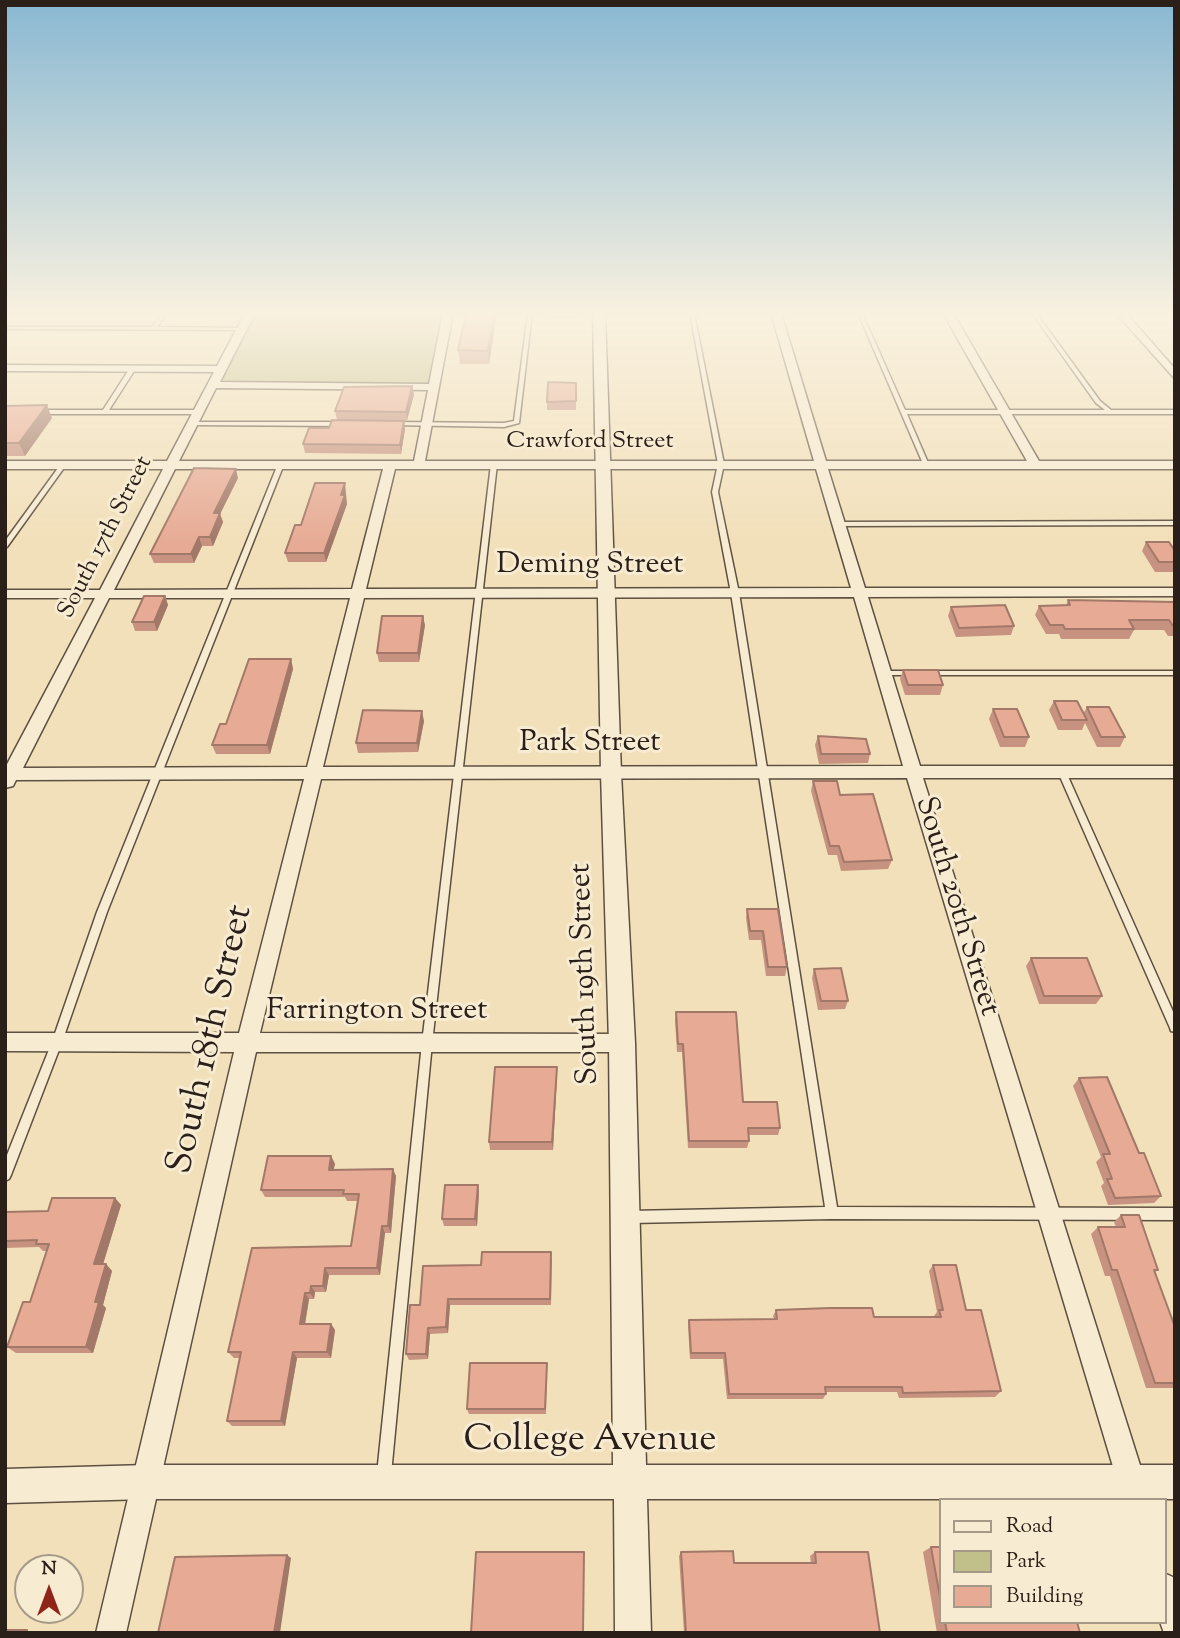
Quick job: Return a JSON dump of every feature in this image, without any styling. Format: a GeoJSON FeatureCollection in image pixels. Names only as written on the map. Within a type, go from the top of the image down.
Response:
{"type":"FeatureCollection","features":[{"type":"Feature","properties":{"kind":"street","name":"South 17th Street"},"geometry":{"type":"LineString","coordinates":[[7,777],[212,389]]}},
{"type":"Feature","properties":{"kind":"street"},"geometry":{"type":"LineString","coordinates":[[419,464],[435,389]]}},
{"type":"Feature","properties":{"kind":"street","name":"South 19th Street"},"geometry":{"type":"LineString","coordinates":[[601,389],[611,773],[622,1043],[633,1633]]}},
{"type":"Feature","properties":{"kind":"street","name":"South 20th Street"},"geometry":{"type":"LineString","coordinates":[[800,389],[913,772],[1135,1491]]}},
{"type":"Feature","properties":{"kind":"street"},"geometry":{"type":"LineString","coordinates":[[991,389],[1035,465]]}},
{"type":"Feature","properties":{"kind":"street","name":"South 18th Street"},"geometry":{"type":"LineString","coordinates":[[111,1633],[247,1043],[390,464]]}},
{"type":"Feature","properties":{"kind":"street","name":"Crawford Street"},"geometry":{"type":"LineString","coordinates":[[5,465],[1175,465]]}},
{"type":"Feature","properties":{"kind":"street","name":"Deming Street"},"geometry":{"type":"LineString","coordinates":[[5,594],[1175,592]]}},
{"type":"Feature","properties":{"kind":"street","name":"Park Street"},"geometry":{"type":"LineString","coordinates":[[7,777],[158,774],[1175,772]]}},
{"type":"Feature","properties":{"kind":"street","name":"Farrington Street"},"geometry":{"type":"LineString","coordinates":[[5,1042],[622,1043]]}},
{"type":"Feature","properties":{"kind":"street","name":"College Avenue"},"geometry":{"type":"LineString","coordinates":[[5,1486],[147,1482],[629,1484],[1135,1491],[1175,1482]]}},
{"type":"Feature","properties":{"kind":"street"},"geometry":{"type":"LineString","coordinates":[[1166,1594],[1175,1623]]}},
{"type":"Feature","properties":{"kind":"lane"},"geometry":{"type":"LineString","coordinates":[[105,412],[120,389]]}},
{"type":"Feature","properties":{"kind":"lane"},"geometry":{"type":"LineString","coordinates":[[386,424],[504,425],[517,422],[521,389]]}},
{"type":"Feature","properties":{"kind":"lane"},"geometry":{"type":"LineString","coordinates":[[707,389],[721,464],[715,492],[735,593],[832,1213]]}},
{"type":"Feature","properties":{"kind":"lane"},"geometry":{"type":"LineString","coordinates":[[893,389],[926,465]]}},
{"type":"Feature","properties":{"kind":"lane"},"geometry":{"type":"LineString","coordinates":[[1089,389],[1110,412]]}},
{"type":"Feature","properties":{"kind":"lane"},"geometry":{"type":"LineString","coordinates":[[30,412],[105,412],[345,424]]}},
{"type":"Feature","properties":{"kind":"lane"},"geometry":{"type":"LineString","coordinates":[[903,412],[1175,412]]}},
{"type":"Feature","properties":{"kind":"lane"},"geometry":{"type":"LineString","coordinates":[[5,1175],[57,1042],[102,912],[281,464]]}},
{"type":"Feature","properties":{"kind":"lane"},"geometry":{"type":"LineString","coordinates":[[384,1483],[427,1043],[494,464]]}},
{"type":"Feature","properties":{"kind":"lane"},"geometry":{"type":"LineString","coordinates":[[5,546],[63,465]]}},
{"type":"Feature","properties":{"kind":"lane"},"geometry":{"type":"LineString","coordinates":[[840,524],[1175,523]]}},
{"type":"Feature","properties":{"kind":"lane"},"geometry":{"type":"LineString","coordinates":[[883,673],[1175,673]]}},
{"type":"Feature","properties":{"kind":"lane"},"geometry":{"type":"LineString","coordinates":[[1062,772],[1175,1028]]}},
{"type":"Feature","properties":{"kind":"lane"},"geometry":{"type":"LineString","coordinates":[[625,1217],[832,1213],[1175,1214]]}},
{"type":"Feature","properties":{"kind":"building"},"geometry":{"type":"Polygon","coordinates":[[[343,389],[411,389],[406,412],[335,411],[343,389]]]}},
{"type":"Feature","properties":{"kind":"building"},"geometry":{"type":"Polygon","coordinates":[[[548,389],[576,389],[576,401],[547,402],[548,389]]]}},
{"type":"Feature","properties":{"kind":"building"},"geometry":{"type":"Polygon","coordinates":[[[47,405],[19,443],[5,443],[5,406],[47,405]]]}},
{"type":"Feature","properties":{"kind":"building"},"geometry":{"type":"Polygon","coordinates":[[[332,420],[404,421],[400,445],[303,444],[309,428],[329,428],[332,420]]]}},
{"type":"Feature","properties":{"kind":"building"},"geometry":{"type":"Polygon","coordinates":[[[194,468],[236,469],[214,513],[220,513],[210,537],[199,537],[191,554],[150,554],[194,468]]]}},
{"type":"Feature","properties":{"kind":"building"},"geometry":{"type":"Polygon","coordinates":[[[315,483],[345,483],[341,495],[345,495],[324,553],[285,553],[295,525],[301,525],[315,483]]]}},
{"type":"Feature","properties":{"kind":"building"},"geometry":{"type":"Polygon","coordinates":[[[1146,542],[1169,542],[1175,551],[1175,562],[1159,562],[1146,542]]]}},
{"type":"Feature","properties":{"kind":"building"},"geometry":{"type":"Polygon","coordinates":[[[144,596],[165,596],[154,622],[132,622],[144,596]]]}},
{"type":"Feature","properties":{"kind":"building"},"geometry":{"type":"Polygon","coordinates":[[[1068,600],[1175,602],[1175,626],[1169,620],[1129,620],[1134,629],[1065,629],[1063,625],[1050,625],[1039,606],[1070,605],[1068,600]]]}},
{"type":"Feature","properties":{"kind":"building"},"geometry":{"type":"Polygon","coordinates":[[[1005,605],[1014,626],[959,628],[951,607],[1005,605]]]}},
{"type":"Feature","properties":{"kind":"building"},"geometry":{"type":"Polygon","coordinates":[[[382,616],[423,616],[418,653],[377,653],[382,616]]]}},
{"type":"Feature","properties":{"kind":"building"},"geometry":{"type":"Polygon","coordinates":[[[249,659],[291,659],[267,745],[212,745],[220,724],[226,724],[249,659]]]}},
{"type":"Feature","properties":{"kind":"building"},"geometry":{"type":"Polygon","coordinates":[[[903,670],[938,670],[943,685],[908,685],[903,670]]]}},
{"type":"Feature","properties":{"kind":"building"},"geometry":{"type":"Polygon","coordinates":[[[1054,701],[1077,701],[1087,720],[1062,720],[1054,701]]]}},
{"type":"Feature","properties":{"kind":"building"},"geometry":{"type":"Polygon","coordinates":[[[1087,707],[1109,707],[1125,737],[1101,737],[1087,707]]]}},
{"type":"Feature","properties":{"kind":"building"},"geometry":{"type":"Polygon","coordinates":[[[993,709],[1017,709],[1029,737],[1004,737],[993,709]]]}},
{"type":"Feature","properties":{"kind":"building"},"geometry":{"type":"Polygon","coordinates":[[[363,710],[422,711],[417,743],[356,743],[363,710]]]}},
{"type":"Feature","properties":{"kind":"building"},"geometry":{"type":"Polygon","coordinates":[[[818,736],[866,739],[870,754],[821,754],[818,736]]]}},
{"type":"Feature","properties":{"kind":"building"},"geometry":{"type":"Polygon","coordinates":[[[813,781],[837,781],[840,795],[873,794],[892,860],[844,862],[839,846],[830,846],[813,781]]]}},
{"type":"Feature","properties":{"kind":"building"},"geometry":{"type":"Polygon","coordinates":[[[747,909],[778,909],[787,967],[768,967],[763,931],[750,931],[747,909]]]}},
{"type":"Feature","properties":{"kind":"building"},"geometry":{"type":"Polygon","coordinates":[[[1031,958],[1087,958],[1102,996],[1044,996],[1031,958]]]}},
{"type":"Feature","properties":{"kind":"building"},"geometry":{"type":"Polygon","coordinates":[[[841,968],[848,1001],[821,1001],[814,969],[841,968]]]}},
{"type":"Feature","properties":{"kind":"building"},"geometry":{"type":"Polygon","coordinates":[[[676,1012],[736,1012],[743,1102],[777,1102],[780,1128],[748,1128],[749,1141],[689,1141],[683,1044],[678,1044],[676,1012]]]}},
{"type":"Feature","properties":{"kind":"building"},"geometry":{"type":"Polygon","coordinates":[[[495,1067],[557,1067],[552,1142],[489,1142],[495,1067]]]}},
{"type":"Feature","properties":{"kind":"building"},"geometry":{"type":"Polygon","coordinates":[[[1107,1077],[1139,1153],[1144,1153],[1161,1196],[1115,1198],[1107,1179],[1112,1179],[1103,1154],[1110,1154],[1079,1078],[1107,1077]]]}},
{"type":"Feature","properties":{"kind":"building"},"geometry":{"type":"Polygon","coordinates":[[[268,1156],[331,1156],[329,1170],[393,1169],[388,1226],[382,1226],[377,1268],[325,1268],[323,1286],[311,1286],[310,1293],[305,1293],[300,1324],[331,1324],[327,1352],[293,1352],[281,1421],[227,1421],[241,1352],[228,1352],[252,1248],[351,1246],[359,1194],[343,1194],[344,1190],[261,1190],[268,1156]]]}},
{"type":"Feature","properties":{"kind":"building"},"geometry":{"type":"Polygon","coordinates":[[[445,1185],[478,1185],[475,1219],[442,1219],[445,1185]]]}},
{"type":"Feature","properties":{"kind":"building"},"geometry":{"type":"Polygon","coordinates":[[[52,1198],[115,1198],[94,1264],[106,1264],[86,1347],[7,1347],[23,1302],[30,1302],[49,1244],[36,1244],[37,1240],[5,1241],[5,1212],[48,1211],[52,1198]]]}},
{"type":"Feature","properties":{"kind":"building"},"geometry":{"type":"Polygon","coordinates":[[[1121,1215],[1139,1215],[1158,1270],[1154,1270],[1175,1327],[1175,1383],[1155,1383],[1117,1270],[1112,1270],[1098,1227],[1125,1227],[1121,1215]]]}},
{"type":"Feature","properties":{"kind":"building"},"geometry":{"type":"Polygon","coordinates":[[[482,1252],[551,1252],[550,1299],[448,1299],[446,1327],[428,1328],[426,1354],[406,1354],[410,1305],[420,1305],[423,1266],[481,1265],[482,1252]]]}},
{"type":"Feature","properties":{"kind":"building"},"geometry":{"type":"Polygon","coordinates":[[[933,1265],[956,1265],[966,1310],[981,1310],[1001,1391],[903,1393],[902,1387],[825,1387],[826,1394],[729,1394],[725,1353],[691,1353],[689,1320],[777,1319],[776,1310],[830,1308],[872,1308],[874,1317],[941,1317],[939,1310],[943,1310],[933,1265]]]}},
{"type":"Feature","properties":{"kind":"building"},"geometry":{"type":"Polygon","coordinates":[[[470,1363],[547,1363],[545,1409],[467,1409],[470,1363]]]}},
{"type":"Feature","properties":{"kind":"building"},"geometry":{"type":"Polygon","coordinates":[[[931,1547],[939,1547],[939,1591],[931,1547]]]}},
{"type":"Feature","properties":{"kind":"building"},"geometry":{"type":"Polygon","coordinates":[[[733,1551],[734,1563],[816,1563],[815,1552],[868,1552],[880,1633],[686,1633],[681,1552],[733,1551]]]}},
{"type":"Feature","properties":{"kind":"building"},"geometry":{"type":"Polygon","coordinates":[[[476,1552],[584,1552],[583,1633],[471,1633],[476,1552]]]}},
{"type":"Feature","properties":{"kind":"building"},"geometry":{"type":"Polygon","coordinates":[[[287,1555],[274,1633],[158,1633],[175,1557],[287,1555]]]}},
{"type":"Feature","properties":{"kind":"building"},"geometry":{"type":"Polygon","coordinates":[[[945,1624],[1078,1624],[1080,1633],[947,1633],[945,1624]]]}},
{"type":"Feature","properties":{"kind":"building"},"geometry":{"type":"Polygon","coordinates":[[[5,1630],[27,1630],[27,1633],[5,1633],[5,1630]]]}}]}
